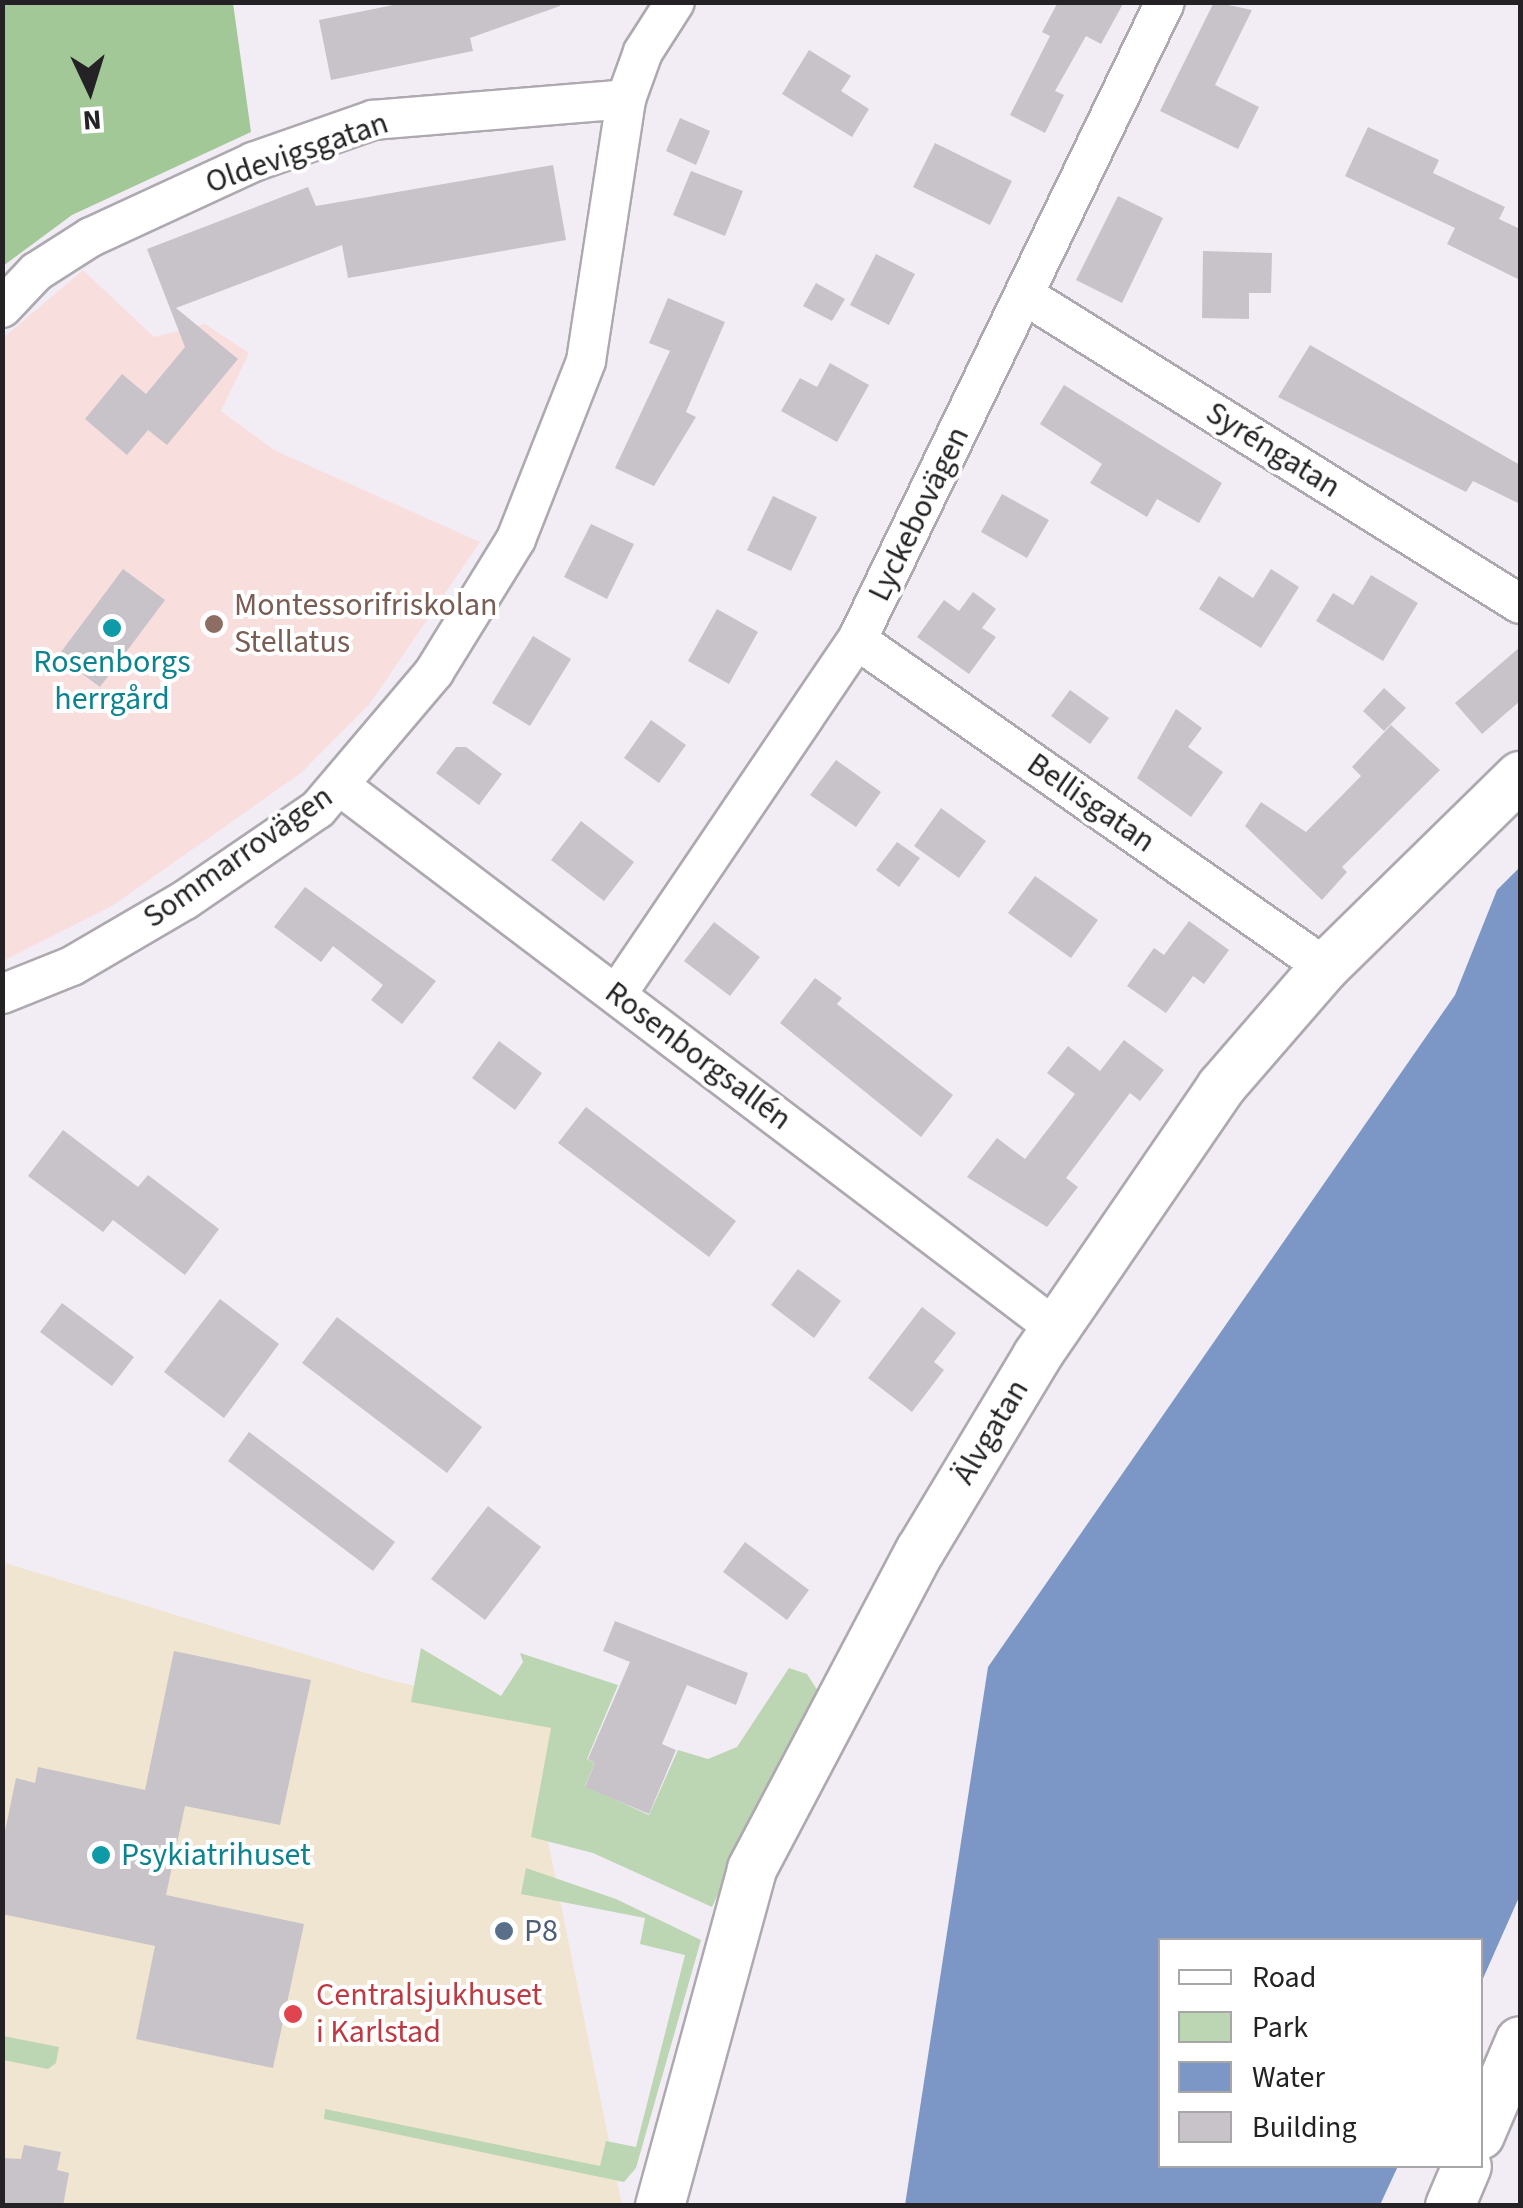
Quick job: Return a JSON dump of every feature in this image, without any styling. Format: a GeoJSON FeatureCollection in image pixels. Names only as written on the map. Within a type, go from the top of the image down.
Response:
{"type":"FeatureCollection","features":[{"type":"Feature","properties":{"kind":"street","name":"Sommarrovägen"},"geometry":{"type":"LineString","coordinates":[[2,994],[72,966],[184,900],[318,809],[434,672],[516,540],[586,361],[626,99],[643,52],[675,2]]}},
{"type":"Feature","properties":{"kind":"street","name":"Lyckebovägen"},"geometry":{"type":"LineString","coordinates":[[617,994],[857,640],[1165,2]]}},
{"type":"Feature","properties":{"kind":"street","name":"Oldevigsgatan"},"geometry":{"type":"LineString","coordinates":[[2,308],[36,272],[92,237],[253,162],[374,120],[626,99]]}},
{"type":"Feature","properties":{"kind":"street","name":"Syréngatan"},"geometry":{"type":"LineString","coordinates":[[1026,296],[1520,604]]}},
{"type":"Feature","properties":{"kind":"street","name":"Bellisgatan"},"geometry":{"type":"LineString","coordinates":[[857,640],[1324,967]]}},
{"type":"Feature","properties":{"kind":"street","name":"Älvgatan"},"geometry":{"type":"LineString","coordinates":[[660,2206],[752,1869],[920,1550],[1054,1327],[1221,1087],[1324,967],[1520,776]]}},
{"type":"Feature","properties":{"kind":"street","name":"Rosenborgsallén"},"geometry":{"type":"LineString","coordinates":[[340,786],[1054,1327]]}},
{"type":"Feature","properties":{"kind":"street"},"geometry":{"type":"LineString","coordinates":[[1499,2116],[1520,2041]]}},
{"type":"Feature","properties":{"kind":"street"},"geometry":{"type":"LineString","coordinates":[[1450,2206],[1467,2168]]}},
{"type":"Feature","properties":{"kind":"shaded area","name":"Montessorifriskolan Stellatus"},"geometry":{"type":"Polygon","coordinates":[[[83,270],[154,337],[205,324],[249,353],[221,411],[274,450],[480,542],[369,705],[301,773],[112,906],[3,961],[3,338],[83,270]]]}},
{"type":"Feature","properties":{"kind":"shaded area","name":"Centralsjukhuset i Karlstad"},"geometry":{"type":"Polygon","coordinates":[[[2,1562],[389,1680],[567,1719],[544,1822],[622,2205],[3,2205],[2,1562]]]}},
{"type":"Feature","properties":{"kind":"green space"},"geometry":{"type":"Polygon","coordinates":[[[3,2],[233,3],[251,132],[72,215],[3,266],[3,2]]]}},
{"type":"Feature","properties":{"kind":"green space"},"geometry":{"type":"Polygon","coordinates":[[[421,1648],[501,1696],[523,1662],[520,1653],[618,1685],[587,1759],[595,1763],[585,1786],[649,1815],[678,1750],[708,1759],[737,1747],[789,1668],[807,1674],[818,1691],[712,1907],[593,1853],[531,1837],[551,1728],[411,1702],[421,1648]]]}},
{"type":"Feature","properties":{"kind":"green space"},"geometry":{"type":"Polygon","coordinates":[[[526,1868],[616,1899],[701,1940],[636,2168],[624,2182],[324,2119],[325,2109],[600,2166],[606,2141],[636,2147],[685,1955],[640,1944],[645,1918],[521,1894],[526,1868]]]}},
{"type":"Feature","properties":{"kind":"green space"},"geometry":{"type":"Polygon","coordinates":[[[3,2036],[59,2047],[56,2063],[48,2069],[3,2060],[3,2036]]]}},
{"type":"Feature","properties":{"kind":"water"},"geometry":{"type":"Polygon","coordinates":[[[1520,867],[1520,1895],[1483,1978],[1483,1938],[1158,1938],[1158,2168],[1397,2168],[1380,2205],[905,2205],[988,1667],[1455,995],[1497,890],[1520,867]]]}},
{"type":"Feature","properties":{"kind":"building"},"geometry":{"type":"Polygon","coordinates":[[[408,2],[559,2],[560,6],[470,38],[473,51],[331,80],[319,20],[408,2]]]}},
{"type":"Feature","properties":{"kind":"building"},"geometry":{"type":"Polygon","coordinates":[[[1058,2],[1124,2],[1101,44],[1086,36],[1055,91],[1064,95],[1045,133],[1010,115],[1050,36],[1042,32],[1058,2]]]}},
{"type":"Feature","properties":{"kind":"building"},"geometry":{"type":"Polygon","coordinates":[[[1214,2],[1252,10],[1215,85],[1259,107],[1238,149],[1160,111],[1214,2]]]}},
{"type":"Feature","properties":{"kind":"building"},"geometry":{"type":"Polygon","coordinates":[[[809,50],[851,76],[841,91],[869,109],[852,137],[782,94],[809,50]]]}},
{"type":"Feature","properties":{"kind":"building"},"geometry":{"type":"Polygon","coordinates":[[[680,118],[710,131],[696,165],[666,151],[680,118]]]}},
{"type":"Feature","properties":{"kind":"building"},"geometry":{"type":"Polygon","coordinates":[[[1368,127],[1439,160],[1433,173],[1505,207],[1499,219],[1520,229],[1520,280],[1447,244],[1455,228],[1345,176],[1368,127]]]}},
{"type":"Feature","properties":{"kind":"building"},"geometry":{"type":"Polygon","coordinates":[[[935,143],[1012,181],[990,225],[913,187],[935,143]]]}},
{"type":"Feature","properties":{"kind":"building"},"geometry":{"type":"Polygon","coordinates":[[[553,165],[566,240],[348,278],[342,245],[176,308],[238,359],[167,445],[148,430],[127,455],[85,419],[122,374],[146,394],[185,347],[147,249],[308,187],[316,206],[553,165]]]}},
{"type":"Feature","properties":{"kind":"building"},"geometry":{"type":"Polygon","coordinates":[[[691,171],[743,191],[725,236],[673,215],[691,171]]]}},
{"type":"Feature","properties":{"kind":"building"},"geometry":{"type":"Polygon","coordinates":[[[1118,196],[1163,218],[1122,303],[1076,280],[1118,196]]]}},
{"type":"Feature","properties":{"kind":"building"},"geometry":{"type":"Polygon","coordinates":[[[1203,251],[1272,253],[1271,293],[1249,293],[1249,319],[1202,318],[1203,251]]]}},
{"type":"Feature","properties":{"kind":"building"},"geometry":{"type":"Polygon","coordinates":[[[876,254],[915,274],[889,325],[850,305],[876,254]]]}},
{"type":"Feature","properties":{"kind":"building"},"geometry":{"type":"Polygon","coordinates":[[[816,283],[845,299],[832,321],[803,306],[816,283]]]}},
{"type":"Feature","properties":{"kind":"building"},"geometry":{"type":"Polygon","coordinates":[[[668,298],[725,322],[686,412],[696,417],[654,486],[615,468],[670,351],[649,343],[668,298]]]}},
{"type":"Feature","properties":{"kind":"building"},"geometry":{"type":"Polygon","coordinates":[[[1310,345],[1520,465],[1520,504],[1473,481],[1466,492],[1278,397],[1310,345]]]}},
{"type":"Feature","properties":{"kind":"building"},"geometry":{"type":"Polygon","coordinates":[[[830,363],[869,385],[837,442],[781,411],[800,378],[817,387],[830,363]]]}},
{"type":"Feature","properties":{"kind":"building"},"geometry":{"type":"Polygon","coordinates":[[[1064,385],[1222,483],[1199,523],[1157,499],[1147,517],[1090,483],[1102,464],[1040,424],[1064,385]]]}},
{"type":"Feature","properties":{"kind":"building"},"geometry":{"type":"Polygon","coordinates":[[[1002,494],[1049,520],[1027,558],[981,532],[1002,494]]]}},
{"type":"Feature","properties":{"kind":"building"},"geometry":{"type":"Polygon","coordinates":[[[773,496],[817,517],[791,571],[747,550],[773,496]]]}},
{"type":"Feature","properties":{"kind":"building"},"geometry":{"type":"Polygon","coordinates":[[[591,524],[634,544],[607,599],[564,577],[591,524]]]}},
{"type":"Feature","properties":{"kind":"building","name":"Rosenborgs herrgård"},"geometry":{"type":"Polygon","coordinates":[[[123,569],[165,600],[100,687],[58,656],[123,569]]]}},
{"type":"Feature","properties":{"kind":"building"},"geometry":{"type":"Polygon","coordinates":[[[1271,569],[1299,587],[1261,648],[1199,609],[1219,576],[1253,598],[1271,569]]]}},
{"type":"Feature","properties":{"kind":"building"},"geometry":{"type":"Polygon","coordinates":[[[1371,575],[1418,603],[1383,661],[1316,621],[1333,593],[1353,605],[1371,575]]]}},
{"type":"Feature","properties":{"kind":"building"},"geometry":{"type":"Polygon","coordinates":[[[973,592],[996,609],[982,628],[996,637],[969,674],[917,637],[944,600],[959,611],[973,592]]]}},
{"type":"Feature","properties":{"kind":"building"},"geometry":{"type":"Polygon","coordinates":[[[717,609],[758,632],[729,684],[688,661],[717,609]]]}},
{"type":"Feature","properties":{"kind":"building"},"geometry":{"type":"Polygon","coordinates":[[[533,636],[571,659],[530,726],[492,703],[533,636]]]}},
{"type":"Feature","properties":{"kind":"building"},"geometry":{"type":"Polygon","coordinates":[[[1520,647],[1520,701],[1482,734],[1455,703],[1520,647]]]}},
{"type":"Feature","properties":{"kind":"building"},"geometry":{"type":"Polygon","coordinates":[[[1384,688],[1406,708],[1384,731],[1363,711],[1384,688]]]}},
{"type":"Feature","properties":{"kind":"building"},"geometry":{"type":"Polygon","coordinates":[[[1070,690],[1109,718],[1090,744],[1051,716],[1070,690]]]}},
{"type":"Feature","properties":{"kind":"building"},"geometry":{"type":"Polygon","coordinates":[[[1176,709],[1202,728],[1188,747],[1223,772],[1191,817],[1137,778],[1176,709]]]}},
{"type":"Feature","properties":{"kind":"building"},"geometry":{"type":"Polygon","coordinates":[[[651,720],[686,745],[659,783],[624,758],[651,720]]]}},
{"type":"Feature","properties":{"kind":"building"},"geometry":{"type":"Polygon","coordinates":[[[1391,725],[1440,770],[1342,867],[1347,872],[1322,900],[1245,826],[1261,802],[1306,832],[1361,776],[1352,767],[1391,725]]]}},
{"type":"Feature","properties":{"kind":"building"},"geometry":{"type":"Polygon","coordinates":[[[456,747],[466,747],[502,774],[479,805],[436,773],[456,747]]]}},
{"type":"Feature","properties":{"kind":"building"},"geometry":{"type":"Polygon","coordinates":[[[836,760],[881,792],[856,827],[810,795],[836,760]]]}},
{"type":"Feature","properties":{"kind":"building"},"geometry":{"type":"Polygon","coordinates":[[[941,808],[986,841],[959,878],[914,846],[941,808]]]}},
{"type":"Feature","properties":{"kind":"building"},"geometry":{"type":"Polygon","coordinates":[[[581,821],[634,862],[604,901],[551,860],[581,821]]]}},
{"type":"Feature","properties":{"kind":"building"},"geometry":{"type":"Polygon","coordinates":[[[897,842],[920,858],[899,887],[876,870],[897,842]]]}},
{"type":"Feature","properties":{"kind":"building"},"geometry":{"type":"Polygon","coordinates":[[[1035,876],[1098,920],[1071,958],[1008,913],[1035,876]]]}},
{"type":"Feature","properties":{"kind":"building"},"geometry":{"type":"Polygon","coordinates":[[[305,887],[436,981],[402,1024],[371,1000],[383,985],[333,946],[321,962],[274,927],[305,887]]]}},
{"type":"Feature","properties":{"kind":"building"},"geometry":{"type":"Polygon","coordinates":[[[1189,921],[1229,950],[1204,984],[1193,976],[1166,1013],[1127,986],[1154,948],[1164,955],[1189,921]]]}},
{"type":"Feature","properties":{"kind":"building"},"geometry":{"type":"Polygon","coordinates":[[[714,922],[760,957],[730,996],[684,961],[714,922]]]}},
{"type":"Feature","properties":{"kind":"building"},"geometry":{"type":"Polygon","coordinates":[[[815,978],[842,998],[837,1004],[953,1095],[921,1137],[780,1023],[815,978]]]}},
{"type":"Feature","properties":{"kind":"building"},"geometry":{"type":"Polygon","coordinates":[[[1124,1040],[1164,1070],[1140,1101],[1130,1093],[1066,1178],[1078,1187],[1047,1227],[967,1177],[997,1138],[1025,1159],[1075,1094],[1047,1073],[1068,1046],[1100,1071],[1124,1040]]]}},
{"type":"Feature","properties":{"kind":"building"},"geometry":{"type":"Polygon","coordinates":[[[499,1041],[542,1073],[515,1110],[472,1078],[499,1041]]]}},
{"type":"Feature","properties":{"kind":"building"},"geometry":{"type":"Polygon","coordinates":[[[586,1107],[736,1221],[709,1257],[558,1143],[586,1107]]]}},
{"type":"Feature","properties":{"kind":"building"},"geometry":{"type":"Polygon","coordinates":[[[63,1130],[138,1187],[148,1175],[219,1229],[185,1275],[113,1220],[103,1232],[28,1176],[63,1130]]]}},
{"type":"Feature","properties":{"kind":"building"},"geometry":{"type":"Polygon","coordinates":[[[798,1269],[841,1301],[814,1338],[771,1305],[798,1269]]]}},
{"type":"Feature","properties":{"kind":"building"},"geometry":{"type":"Polygon","coordinates":[[[220,1299],[279,1344],[224,1418],[164,1372],[220,1299]]]}},
{"type":"Feature","properties":{"kind":"building"},"geometry":{"type":"Polygon","coordinates":[[[62,1303],[134,1357],[112,1386],[40,1332],[62,1303]]]}},
{"type":"Feature","properties":{"kind":"building"},"geometry":{"type":"Polygon","coordinates":[[[922,1307],[956,1333],[934,1362],[944,1370],[912,1412],[868,1378],[922,1307]]]}},
{"type":"Feature","properties":{"kind":"building"},"geometry":{"type":"Polygon","coordinates":[[[337,1317],[482,1427],[447,1473],[302,1363],[337,1317]]]}},
{"type":"Feature","properties":{"kind":"building"},"geometry":{"type":"Polygon","coordinates":[[[249,1432],[395,1542],[373,1571],[228,1461],[249,1432]]]}},
{"type":"Feature","properties":{"kind":"building"},"geometry":{"type":"Polygon","coordinates":[[[488,1506],[541,1547],[485,1620],[431,1579],[488,1506]]]}},
{"type":"Feature","properties":{"kind":"building"},"geometry":{"type":"Polygon","coordinates":[[[745,1542],[809,1590],[787,1620],[723,1572],[745,1542]]]}},
{"type":"Feature","properties":{"kind":"building"},"geometry":{"type":"Polygon","coordinates":[[[615,1621],[748,1673],[736,1705],[687,1685],[662,1744],[676,1750],[649,1814],[585,1787],[595,1763],[588,1759],[630,1662],[603,1651],[615,1621]]]}},
{"type":"Feature","properties":{"kind":"building","name":"Psykiatrihuset"},"geometry":{"type":"Polygon","coordinates":[[[174,1651],[311,1680],[280,1825],[185,1806],[166,1895],[304,1924],[273,2068],[136,2039],[155,1946],[2,1914],[2,1846],[16,1778],[35,1783],[38,1767],[145,1790],[174,1651]]]}},
{"type":"Feature","properties":{"kind":"building"},"geometry":{"type":"Polygon","coordinates":[[[24,2145],[61,2152],[57,2170],[69,2173],[63,2206],[2,2206],[2,2158],[21,2159],[24,2145]]]}},
{"type":"Feature","properties":{"kind":"place","name":"Montessorifriskolan Stellatus"},"geometry":{"type":"Point","coordinates":[214,624]}},
{"type":"Feature","properties":{"kind":"place","name":"Rosenborgs herrgård"},"geometry":{"type":"Point","coordinates":[112,628]}},
{"type":"Feature","properties":{"kind":"place","name":"Psykiatrihuset"},"geometry":{"type":"Point","coordinates":[101,1855]}},
{"type":"Feature","properties":{"kind":"place","name":"P8"},"geometry":{"type":"Point","coordinates":[504,1931]}},
{"type":"Feature","properties":{"kind":"place","name":"Centralsjukhuset i Karlstad"},"geometry":{"type":"Point","coordinates":[293,2014]}}]}
